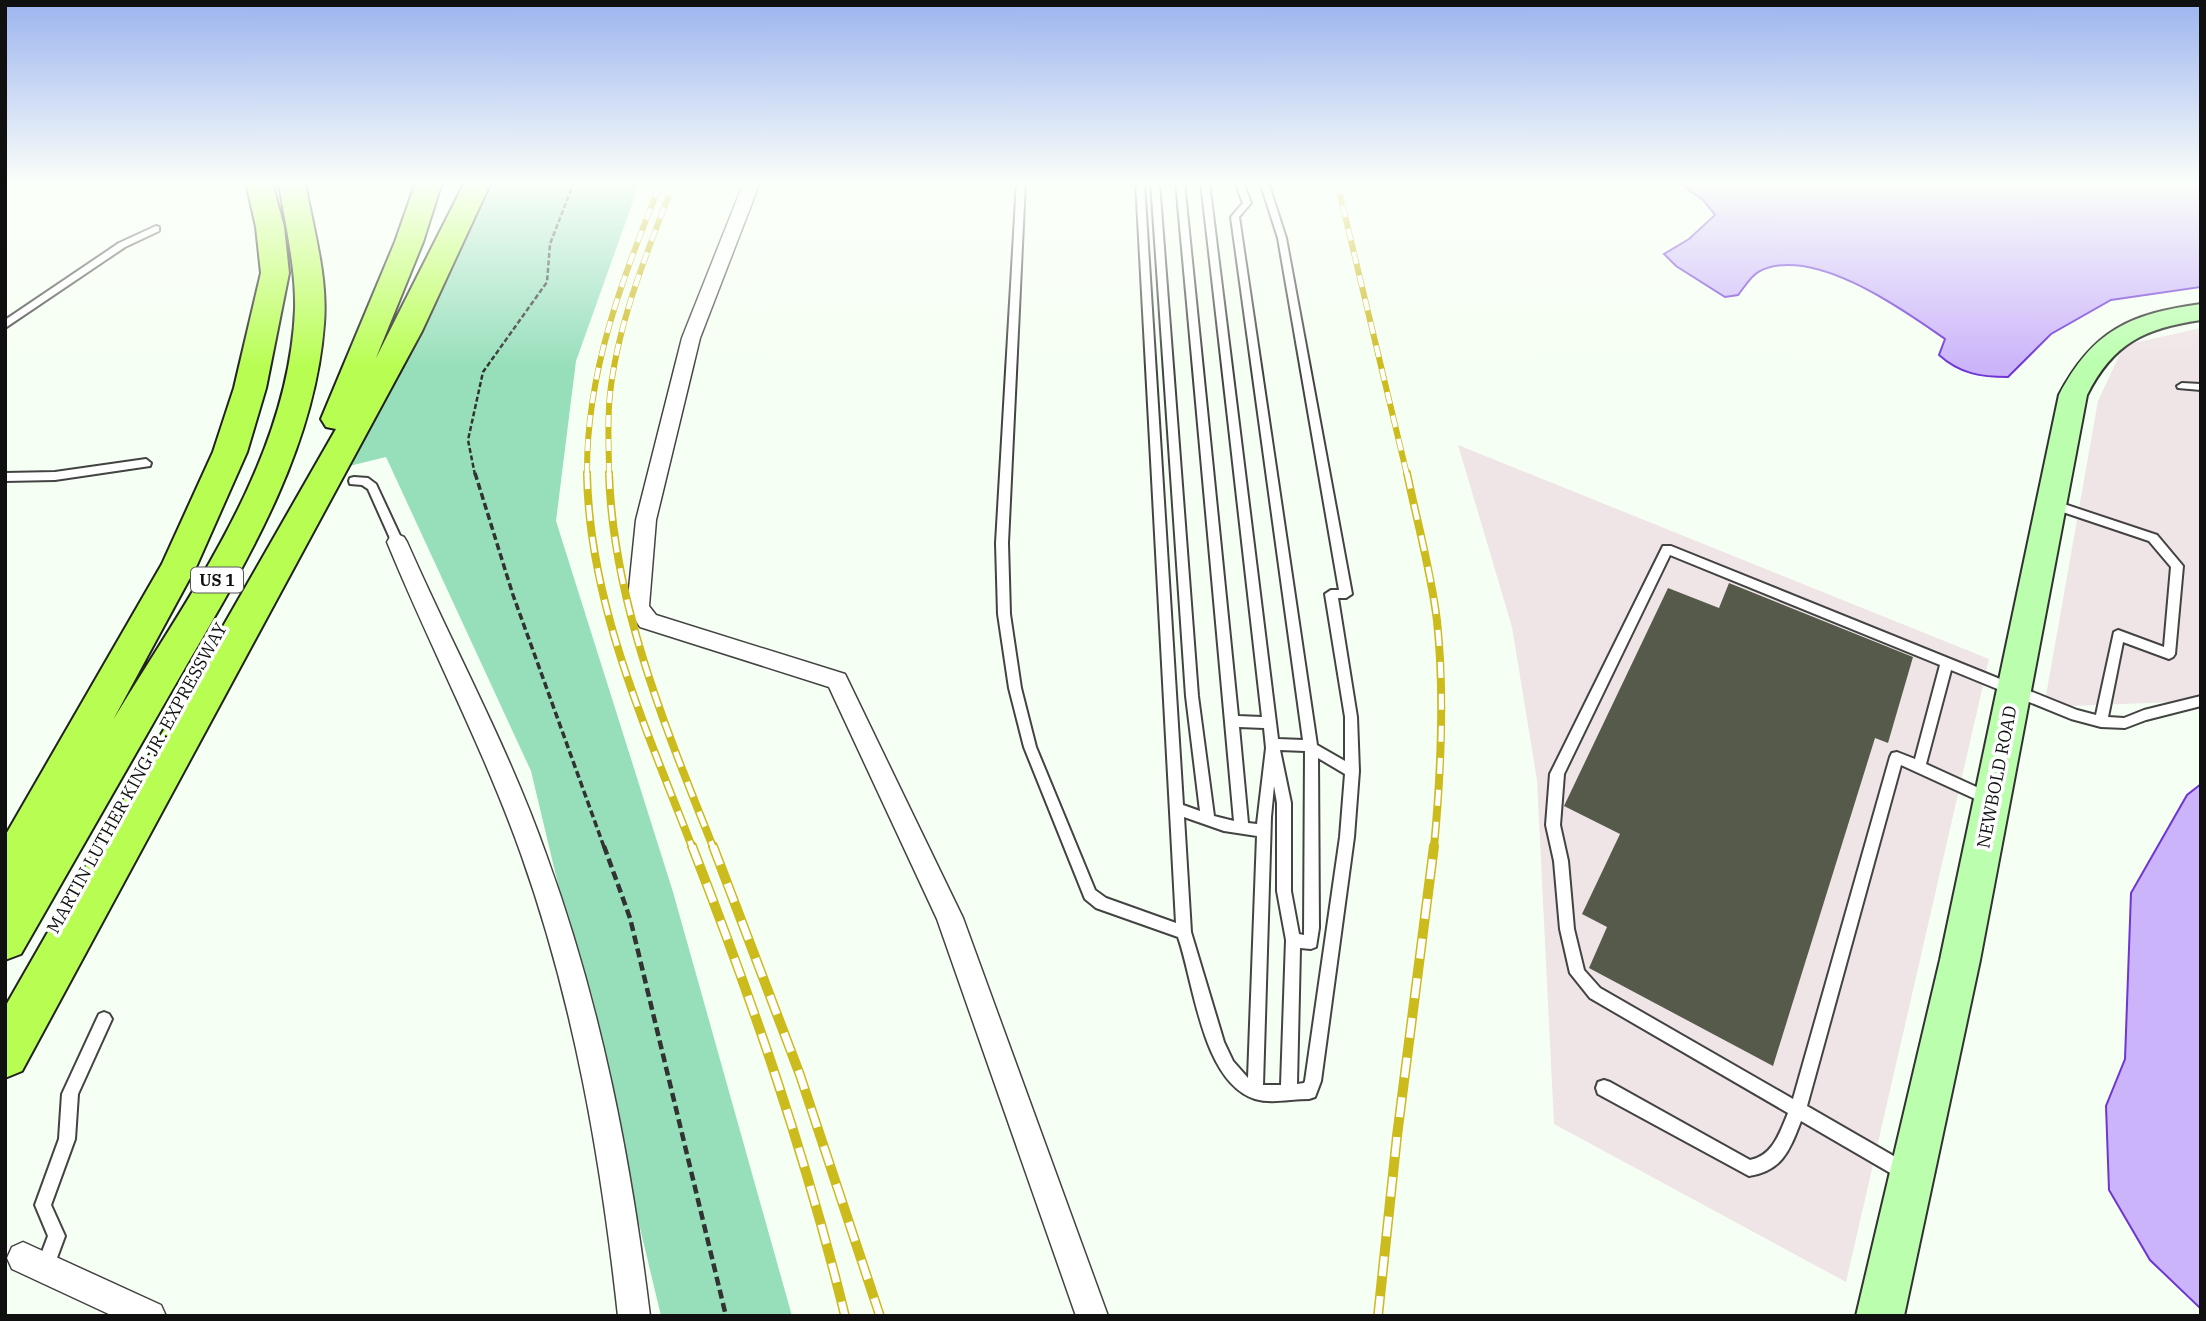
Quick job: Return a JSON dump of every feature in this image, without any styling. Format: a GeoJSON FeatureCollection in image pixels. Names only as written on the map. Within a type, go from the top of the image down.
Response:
{"type":"FeatureCollection","features":[{"type":"Feature","properties":{"kind":"highway"},"geometry":{"type":"LineString","coordinates":[[256,244],[262,332]]}},
{"type":"Feature","properties":{"kind":"highway"},"geometry":{"type":"LineString","coordinates":[[5,877],[178,565],[221,474],[241,421],[262,332],[275,272],[272,244]]}},
{"type":"Feature","properties":{"kind":"highway","name":"MARTIN LUTHER KING JR. EXPRESSWAY"},"geometry":{"type":"LineString","coordinates":[[5,939],[221,573],[274,465],[294,405],[309,325],[310,278],[304,244]]}},
{"type":"Feature","properties":{"kind":"highway"},"geometry":{"type":"LineString","coordinates":[[336,421],[362,350],[399,272],[408,244]]}},
{"type":"Feature","properties":{"kind":"highway","name":"MARTIN LUTHER KING JR. EXPRESSWAY"},"geometry":{"type":"LineString","coordinates":[[5,1010],[336,421],[441,244]]}},
{"type":"Feature","properties":{"kind":"highway"},"geometry":{"type":"LineString","coordinates":[[5,1054],[407,331],[448,244]]}},
{"type":"Feature","properties":{"kind":"highway"},"geometry":{"type":"LineString","coordinates":[[5,848],[125,663]]}},
{"type":"Feature","properties":{"kind":"main road","name":"NEWBOLD ROAD"},"geometry":{"type":"LineString","coordinates":[[1881,1316],[1993,801],[2073,395],[2099,351],[2133,328],[2201,312]]}},
{"type":"Feature","properties":{"kind":"street"},"geometry":{"type":"LineString","coordinates":[[728,244],[691,338],[646,520],[638,608],[648,621],[836,680],[950,918],[1093,1316]]}},
{"type":"Feature","properties":{"kind":"street"},"geometry":{"type":"LineString","coordinates":[[397,542],[425,611],[466,692],[510,793],[566,948],[599,1086],[634,1316]]}},
{"type":"Feature","properties":{"kind":"street"},"geometry":{"type":"LineString","coordinates":[[34,1264],[150,1316]]}},
{"type":"Feature","properties":{"kind":"lane"},"geometry":{"type":"LineString","coordinates":[[5,325],[125,244]]}},
{"type":"Feature","properties":{"kind":"lane"},"geometry":{"type":"LineString","coordinates":[[1018,244],[1002,543],[1004,614],[1015,688],[1030,747],[1090,894],[1101,903],[1184,932]]}},
{"type":"Feature","properties":{"kind":"lane"},"geometry":{"type":"LineString","coordinates":[[1144,244],[1184,932],[1214,1037],[1227,1064],[1255,1091],[1309,1091],[1315,1070],[1347,837],[1352,771],[1351,717],[1331,594],[1346,594],[1283,244]]}},
{"type":"Feature","properties":{"kind":"lane"},"geometry":{"type":"LineString","coordinates":[[1159,244],[1192,696],[1209,820]]}},
{"type":"Feature","properties":{"kind":"lane"},"geometry":{"type":"LineString","coordinates":[[1186,244],[1242,829]]}},
{"type":"Feature","properties":{"kind":"lane"},"geometry":{"type":"LineString","coordinates":[[1212,244],[1272,744],[1284,803],[1284,891],[1293,940],[1289,1091]]}},
{"type":"Feature","properties":{"kind":"lane"},"geometry":{"type":"LineString","coordinates":[[1239,244],[1311,749],[1311,942],[1293,940]]}},
{"type":"Feature","properties":{"kind":"lane"},"geometry":{"type":"LineString","coordinates":[[2182,386],[2201,387]]}},
{"type":"Feature","properties":{"kind":"lane"},"geometry":{"type":"LineString","coordinates":[[5,477],[55,476],[146,463]]}},
{"type":"Feature","properties":{"kind":"lane"},"geometry":{"type":"LineString","coordinates":[[354,481],[364,481],[372,486],[397,542]]}},
{"type":"Feature","properties":{"kind":"lane"},"geometry":{"type":"LineString","coordinates":[[2052,504],[2153,537],[2178,566],[2169,654],[2118,635],[2101,722]]}},
{"type":"Feature","properties":{"kind":"lane"},"geometry":{"type":"LineString","coordinates":[[1911,1176],[1595,993],[1577,973],[1567,929],[1561,861],[1553,825],[1557,774],[1667,549],[2075,715],[2101,722],[2125,723],[2144,715],[2201,701]]}},
{"type":"Feature","properties":{"kind":"lane"},"geometry":{"type":"LineString","coordinates":[[1919,767],[1947,663]]}},
{"type":"Feature","properties":{"kind":"lane"},"geometry":{"type":"LineString","coordinates":[[1232,721],[1270,723]]}},
{"type":"Feature","properties":{"kind":"lane"},"geometry":{"type":"LineString","coordinates":[[1255,1091],[1266,782],[1272,744]]}},
{"type":"Feature","properties":{"kind":"lane"},"geometry":{"type":"LineString","coordinates":[[1272,744],[1300,744],[1352,771]]}},
{"type":"Feature","properties":{"kind":"lane"},"geometry":{"type":"LineString","coordinates":[[1604,1088],[1749,1168],[1765,1168],[1773,1162],[1798,1110],[1897,757],[1993,801]]}},
{"type":"Feature","properties":{"kind":"lane"},"geometry":{"type":"LineString","coordinates":[[1177,809],[1242,829],[1264,831]]}},
{"type":"Feature","properties":{"kind":"lane"},"geometry":{"type":"LineString","coordinates":[[34,1264],[57,1236],[43,1205],[67,1139],[70,1094],[104,1019]]}},
{"type":"Feature","properties":{"kind":"path"},"geometry":{"type":"LineString","coordinates":[[550,244],[547,282],[483,372],[474,402],[468,440],[470,458],[513,595],[630,918],[726,1316]]}},
{"type":"Feature","properties":{"kind":"shaded area"},"geometry":{"type":"Polygon","coordinates":[[[1681,244],[2201,244],[2201,287],[2111,300],[2051,334],[2008,377],[1989,376],[1963,370],[1947,361],[1939,355],[1945,339],[1882,297],[1830,273],[1805,266],[1781,265],[1760,271],[1738,295],[1725,297],[1676,266],[1664,254],[1681,244]]]}},
{"type":"Feature","properties":{"kind":"shaded area"},"geometry":{"type":"Polygon","coordinates":[[[2201,328],[2201,701],[2044,707],[2098,401],[2124,345],[2201,328]]]}},
{"type":"Feature","properties":{"kind":"shaded area"},"geometry":{"type":"Polygon","coordinates":[[[1458,445],[1989,659],[1846,1282],[1554,1124],[1537,780],[1512,627],[1458,445]]]}},
{"type":"Feature","properties":{"kind":"shaded area"},"geometry":{"type":"Polygon","coordinates":[[[2201,784],[2201,1309],[2150,1260],[2109,1190],[2106,1106],[2125,1059],[2131,893],[2187,795],[2201,784]]]}},
{"type":"Feature","properties":{"kind":"green space"},"geometry":{"type":"Polygon","coordinates":[[[462,244],[618,244],[576,361],[556,521],[673,892],[792,1316],[661,1316],[531,771],[386,457],[337,469],[436,299],[462,244]]]}},
{"type":"Feature","properties":{"kind":"building"},"geometry":{"type":"Polygon","coordinates":[[[1729,583],[1913,657],[1888,743],[1875,738],[1773,1066],[1589,968],[1607,927],[1582,914],[1620,834],[1564,806],[1668,588],[1719,608],[1729,583]]]}},
{"type":"Feature","properties":{"kind":"railway"},"geometry":{"type":"LineString","coordinates":[[587,474],[588,436],[600,361],[609,325],[637,244]]}},
{"type":"Feature","properties":{"kind":"railway"},"geometry":{"type":"LineString","coordinates":[[609,475],[608,424],[614,367],[627,313],[650,244]]}},
{"type":"Feature","properties":{"kind":"railway"},"geometry":{"type":"LineString","coordinates":[[1352,244],[1407,475]]}},
{"type":"Feature","properties":{"kind":"railway"},"geometry":{"type":"LineString","coordinates":[[609,473],[620,570],[631,617],[660,711],[713,847]]}},
{"type":"Feature","properties":{"kind":"railway"},"geometry":{"type":"LineString","coordinates":[[1407,473],[1437,621],[1441,734],[1434,847]]}},
{"type":"Feature","properties":{"kind":"railway"},"geometry":{"type":"LineString","coordinates":[[587,474],[590,522],[609,618],[639,711],[692,847]]}},
{"type":"Feature","properties":{"kind":"railway"},"geometry":{"type":"LineString","coordinates":[[692,846],[776,1078],[813,1196],[845,1316]]}},
{"type":"Feature","properties":{"kind":"railway"},"geometry":{"type":"LineString","coordinates":[[713,846],[800,1075],[880,1316]]}},
{"type":"Feature","properties":{"kind":"railway"},"geometry":{"type":"LineString","coordinates":[[1378,1316],[1397,1136],[1434,846]]}}]}
